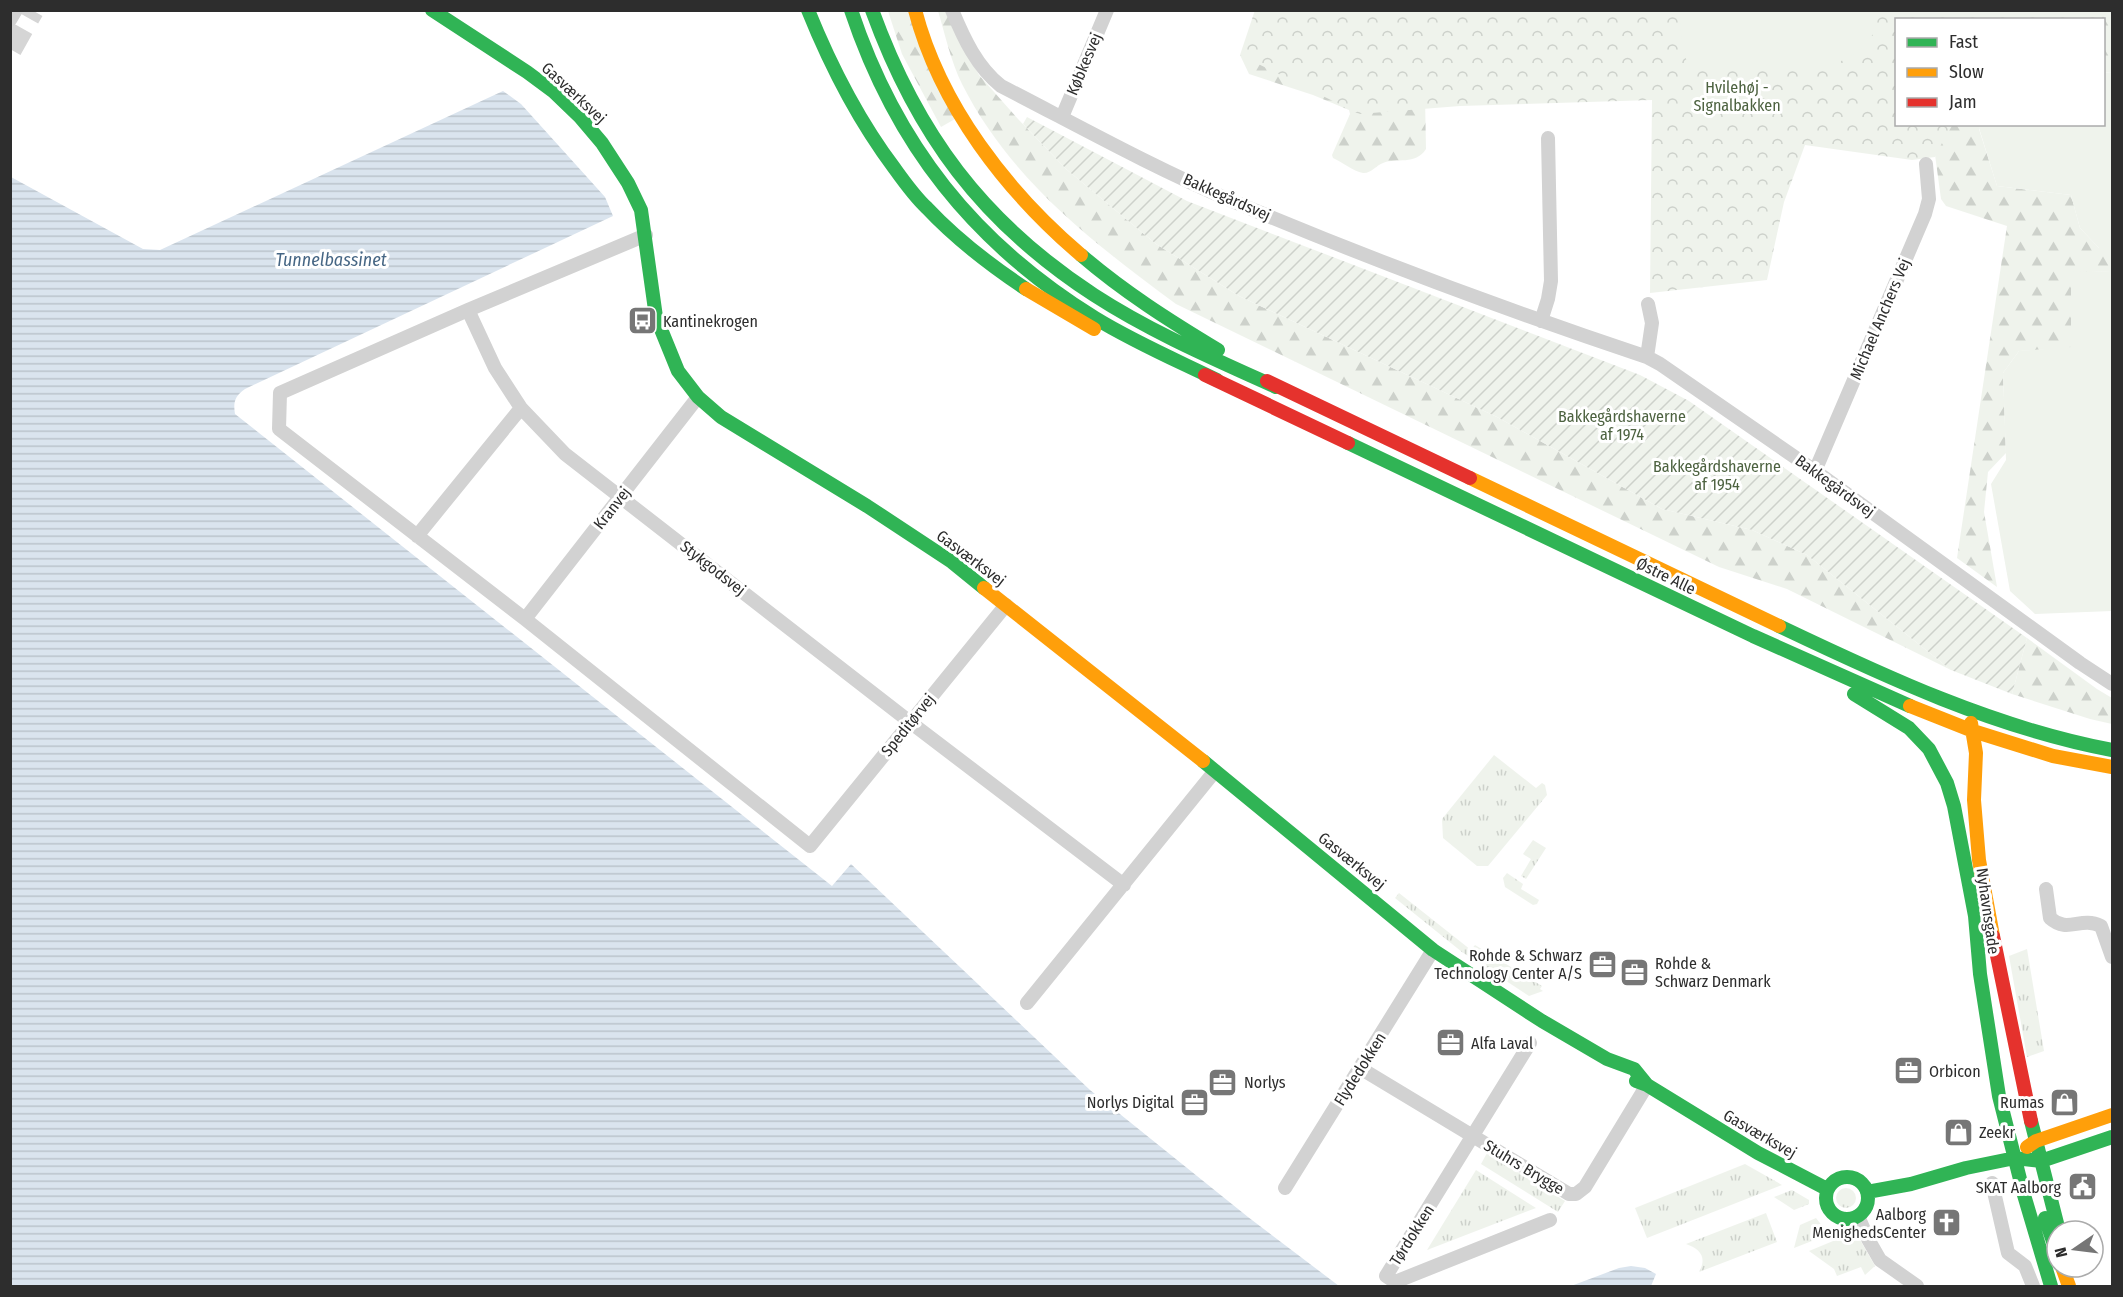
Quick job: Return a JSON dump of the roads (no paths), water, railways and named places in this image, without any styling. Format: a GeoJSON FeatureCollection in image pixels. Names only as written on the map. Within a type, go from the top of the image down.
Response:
{"type":"FeatureCollection","features":[{"type":"Feature","properties":{"kind":"main road","name":"Gasværksvej"},"geometry":{"type":"LineString","coordinates":[[432,10],[554,92],[602,143],[628,183],[641,210],[656,317],[678,371],[698,397],[721,417],[867,506],[952,562],[1215,771],[1433,950],[1491,989],[1606,1059],[1628,1079],[1647,1085],[1772,1161],[1827,1189]]}},
{"type":"Feature","properties":{"kind":"main road"},"geometry":{"type":"LineString","coordinates":[[808,10],[823,49],[868,133],[926,209],[1018,285],[1047,304],[1123,345],[1218,380]]}},
{"type":"Feature","properties":{"kind":"main road"},"geometry":{"type":"LineString","coordinates":[[851,10],[872,69],[914,146],[938,180],[994,242],[1026,271],[1097,320],[1218,380]]}},
{"type":"Feature","properties":{"kind":"main road"},"geometry":{"type":"LineString","coordinates":[[872,10],[890,61],[928,130],[962,178],[1002,222],[1061,274],[1094,296],[1175,339],[1276,387]]}},
{"type":"Feature","properties":{"kind":"main road"},"geometry":{"type":"LineString","coordinates":[[915,10],[939,76],[966,124],[997,167],[1037,214],[1085,258],[1150,307],[1276,387]]}},
{"type":"Feature","properties":{"kind":"main road","name":"Østre Alle"},"geometry":{"type":"LineString","coordinates":[[1218,380],[1881,695],[1973,731],[2053,756],[2112,767]]}},
{"type":"Feature","properties":{"kind":"main road","name":"Østre Alle"},"geometry":{"type":"LineString","coordinates":[[1276,387],[1869,669],[2004,723],[2065,741],[2112,750]]}},
{"type":"Feature","properties":{"kind":"main road","name":"Nyhavnsgade"},"geometry":{"type":"LineString","coordinates":[[1753,636],[1899,720],[1929,749],[1947,783],[1954,806],[1975,916],[1980,974],[1999,1096],[2050,1287]]}},
{"type":"Feature","properties":{"kind":"main road","name":"Nyhavnsgade"},"geometry":{"type":"LineString","coordinates":[[1960,707],[1967,714],[1973,731],[1976,753],[1974,800],[1979,860],[2024,1095],[2031,1144],[2041,1161],[2056,1219]]}},
{"type":"Feature","properties":{"kind":"main road"},"geometry":{"type":"LineString","coordinates":[[1975,916],[2017,1119],[2031,1144]]}},
{"type":"Feature","properties":{"kind":"main road"},"geometry":{"type":"LineString","coordinates":[[2015,1158],[2031,1144],[2112,1115]]}},
{"type":"Feature","properties":{"kind":"main road"},"geometry":{"type":"LineString","coordinates":[[1867,1192],[1911,1184],[1966,1168],[2015,1158],[2041,1161],[2112,1137]]}},
{"type":"Feature","properties":{"kind":"main road"},"geometry":{"type":"LineString","coordinates":[[2015,1158],[2027,1165],[2032,1172],[2047,1219]]}},
{"type":"Feature","properties":{"kind":"main road"},"geometry":{"type":"LineString","coordinates":[[1852,1177],[1864,1185],[1867,1192],[1867,1205],[1858,1216],[1843,1219],[1831,1212],[1826,1200],[1827,1189],[1838,1179],[1852,1177]]}},
{"type":"Feature","properties":{"kind":"street"},"geometry":{"type":"LineString","coordinates":[[10,20],[16,10]]}},
{"type":"Feature","properties":{"kind":"street","name":"Købkesvej"},"geometry":{"type":"LineString","coordinates":[[1062,117],[1107,10]]}},
{"type":"Feature","properties":{"kind":"street","name":"Bakkegårdsvej"},"geometry":{"type":"LineString","coordinates":[[955,12],[976,60],[990,77],[1001,86],[1062,117],[1229,199],[1462,293],[1647,357],[1660,364],[1815,471],[2112,684]]}},
{"type":"Feature","properties":{"kind":"street"},"geometry":{"type":"LineString","coordinates":[[1541,321],[1551,281],[1548,138]]}},
{"type":"Feature","properties":{"kind":"street","name":"Michael Anchers Vej"},"geometry":{"type":"LineString","coordinates":[[1815,471],[1925,214],[1929,199],[1926,164]]}},
{"type":"Feature","properties":{"kind":"street"},"geometry":{"type":"LineString","coordinates":[[525,619],[279,429],[280,393],[468,310],[646,236]]}},
{"type":"Feature","properties":{"kind":"street"},"geometry":{"type":"LineString","coordinates":[[1647,357],[1652,323],[1648,304]]}},
{"type":"Feature","properties":{"kind":"street","name":"Stykgodsvej"},"geometry":{"type":"LineString","coordinates":[[468,310],[495,368],[521,408],[565,454],[910,722]]}},
{"type":"Feature","properties":{"kind":"street","name":"Kranvej"},"geometry":{"type":"LineString","coordinates":[[525,619],[698,397]]}},
{"type":"Feature","properties":{"kind":"street"},"geometry":{"type":"LineString","coordinates":[[417,536],[521,408]]}},
{"type":"Feature","properties":{"kind":"street","name":"Speditørvej"},"geometry":{"type":"LineString","coordinates":[[525,619],[810,846],[1006,604]]}},
{"type":"Feature","properties":{"kind":"street"},"geometry":{"type":"LineString","coordinates":[[910,722],[1124,885]]}},
{"type":"Feature","properties":{"kind":"street"},"geometry":{"type":"LineString","coordinates":[[1028,1003],[1215,771]]}},
{"type":"Feature","properties":{"kind":"street"},"geometry":{"type":"LineString","coordinates":[[2046,889],[2050,918],[2064,926],[2091,922],[2101,926],[2112,957]]}},
{"type":"Feature","properties":{"kind":"street","name":"Flydedokken"},"geometry":{"type":"LineString","coordinates":[[1285,1188],[1433,950]]}},
{"type":"Feature","properties":{"kind":"street","name":"Tørdokken"},"geometry":{"type":"LineString","coordinates":[[1530,1043],[1386,1276],[1395,1282],[1550,1220]]}},
{"type":"Feature","properties":{"kind":"street","name":"Stuhrs Brygge"},"geometry":{"type":"LineString","coordinates":[[1360,1068],[1569,1194],[1576,1194],[1590,1179],[1647,1085]]}},
{"type":"Feature","properties":{"kind":"street"},"geometry":{"type":"LineString","coordinates":[[1992,1184],[2008,1253],[2025,1266],[2033,1287]]}},
{"type":"Feature","properties":{"kind":"street"},"geometry":{"type":"LineString","coordinates":[[1858,1216],[1880,1260],[1917,1287]]}},
{"type":"Feature","properties":{"kind":"water","name":"Tunnelbassinet"},"geometry":{"type":"Polygon","coordinates":[[[503,91],[521,104],[605,197],[613,216],[245,389],[236,400],[235,414],[832,886],[851,864],[1090,1090],[1248,1217],[1339,1286],[11,1286],[11,177],[143,249],[160,250],[503,91]]]}},
{"type":"Feature","properties":{"kind":"water"},"geometry":{"type":"Polygon","coordinates":[[[1631,1266],[1645,1268],[1656,1274],[1651,1286],[1571,1286],[1619,1268],[1631,1266]]]}},
{"type":"Feature","properties":{"kind":"tunnel"},"geometry":{"type":"LineString","coordinates":[[10,49],[32,10]]}},
{"type":"Feature","properties":{"kind":"place","name":"Kantinekrogen"},"geometry":{"type":"Point","coordinates":[642,321]}},
{"type":"Feature","properties":{"kind":"place","name":"Rohde & Schwarz Technology Center A/S"},"geometry":{"type":"Point","coordinates":[1603,964]}},
{"type":"Feature","properties":{"kind":"place","name":"Rohde & Schwarz Denmark"},"geometry":{"type":"Point","coordinates":[1634,972]}},
{"type":"Feature","properties":{"kind":"place","name":"Alfa Laval"},"geometry":{"type":"Point","coordinates":[1450,1043]}},
{"type":"Feature","properties":{"kind":"place","name":"Orbicon"},"geometry":{"type":"Point","coordinates":[1908,1071]}},
{"type":"Feature","properties":{"kind":"place","name":"Norlys"},"geometry":{"type":"Point","coordinates":[1223,1082]}},
{"type":"Feature","properties":{"kind":"place","name":"Norlys Digital"},"geometry":{"type":"Point","coordinates":[1195,1102]}},
{"type":"Feature","properties":{"kind":"place","name":"Rumas"},"geometry":{"type":"Point","coordinates":[2065,1102]}},
{"type":"Feature","properties":{"kind":"place","name":"Zeekr"},"geometry":{"type":"Point","coordinates":[1958,1132]}},
{"type":"Feature","properties":{"kind":"place","name":"SKAT Aalborg"},"geometry":{"type":"Point","coordinates":[2082,1187]}},
{"type":"Feature","properties":{"kind":"place","name":"Aalborg MenighedsCenter"},"geometry":{"type":"Point","coordinates":[1947,1223]}},
{"type":"Feature","properties":{"kind":"park label","name":"Hvilehøj - Signalbakken"},"geometry":{"type":"Point","coordinates":[1737,96]}},
{"type":"Feature","properties":{"kind":"park label","name":"Bakkegårdshaverne af 1974"},"geometry":{"type":"Point","coordinates":[1622,425]}},
{"type":"Feature","properties":{"kind":"park label","name":"Bakkegårdshaverne af 1954"},"geometry":{"type":"Point","coordinates":[1717,475]}}]}
